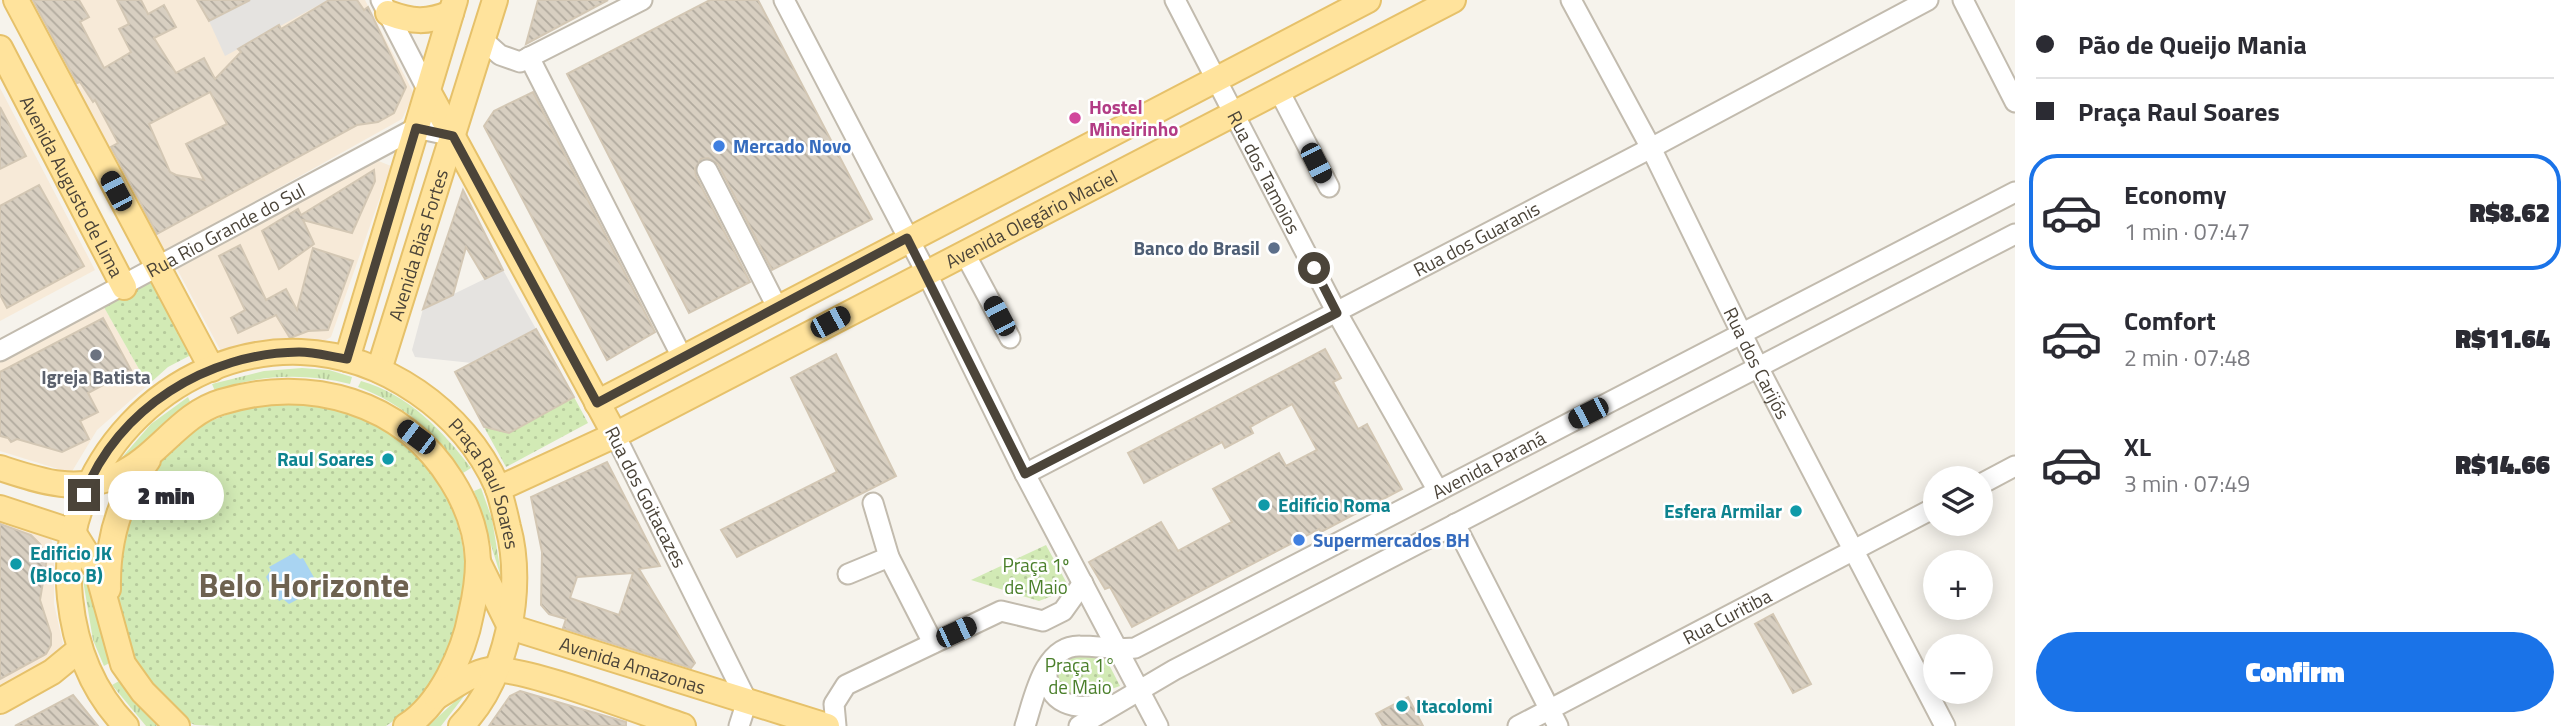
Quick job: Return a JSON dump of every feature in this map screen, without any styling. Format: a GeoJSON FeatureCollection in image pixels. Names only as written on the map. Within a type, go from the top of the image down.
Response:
{"type":"FeatureCollection","features":[{"type":"Feature","properties":{"kind":"main road","name":"Avenida Augusto de Lima"},"geometry":{"type":"LineString","coordinates":[[16,0],[212,369]]}},
{"type":"Feature","properties":{"kind":"main road","name":"Avenida Bias Fortes"},"geometry":{"type":"LineString","coordinates":[[379,370],[495,0]]}},
{"type":"Feature","properties":{"kind":"main road","name":"Avenida Olegário Maciel"},"geometry":{"type":"LineString","coordinates":[[597,403],[907,238],[1367,0]]}},
{"type":"Feature","properties":{"kind":"main road","name":"Avenida Olegário Maciel"},"geometry":{"type":"LineString","coordinates":[[498,489],[615,435],[964,251],[1453,0]]}},
{"type":"Feature","properties":{"kind":"main road"},"geometry":{"type":"LineString","coordinates":[[384,7],[408,21],[429,22],[453,7]]}},
{"type":"Feature","properties":{"kind":"main road","name":"Avenida Bias Fortes"},"geometry":{"type":"LineString","coordinates":[[347,359],[453,7]]}},
{"type":"Feature","properties":{"kind":"main road","name":"Avenida Augusto de Lima"},"geometry":{"type":"LineString","coordinates":[[0,48],[124,287]]}},
{"type":"Feature","properties":{"kind":"main road","name":"Rua dos Goitacazes"},"geometry":{"type":"LineString","coordinates":[[428,91],[615,435]]}},
{"type":"Feature","properties":{"kind":"main road","name":"Praça Raul Soares"},"geometry":{"type":"LineString","coordinates":[[126,726],[100,696],[80,649],[71,612],[67,574],[73,533],[89,481],[107,450],[141,412],[163,394],[212,369],[255,356],[301,352],[347,359],[379,370],[417,390],[449,418],[475,449],[498,489],[512,541],[515,590],[510,626],[496,669],[461,726]]}},
{"type":"Feature","properties":{"kind":"main road"},"geometry":{"type":"LineString","coordinates":[[0,468],[57,485],[89,481],[118,475],[204,408],[248,394],[307,391],[350,400],[395,421],[416,437],[441,463],[471,520],[478,561],[510,626]]}},
{"type":"Feature","properties":{"kind":"main road"},"geometry":{"type":"LineString","coordinates":[[108,611],[108,555],[116,519],[135,476],[157,447]]}},
{"type":"Feature","properties":{"kind":"main road"},"geometry":{"type":"LineString","coordinates":[[0,508],[73,533],[97,570],[123,664],[143,692],[177,726]]}},
{"type":"Feature","properties":{"kind":"main road"},"geometry":{"type":"LineString","coordinates":[[433,700],[466,636],[478,561]]}},
{"type":"Feature","properties":{"kind":"main road","name":"Avenida Amazonas"},"geometry":{"type":"LineString","coordinates":[[510,626],[827,726]]}},
{"type":"Feature","properties":{"kind":"main road"},"geometry":{"type":"LineString","coordinates":[[0,701],[52,672],[80,649]]}},
{"type":"Feature","properties":{"kind":"main road"},"geometry":{"type":"LineString","coordinates":[[406,726],[433,700],[465,680],[496,669],[541,679],[683,726]]}},
{"type":"Feature","properties":{"kind":"street"},"geometry":{"type":"LineString","coordinates":[[482,39],[500,55],[520,62],[642,0]]}},
{"type":"Feature","properties":{"kind":"street"},"geometry":{"type":"LineString","coordinates":[[784,0],[926,272],[1025,474],[1158,726]]}},
{"type":"Feature","properties":{"kind":"street","name":"Rua dos Tamoios"},"geometry":{"type":"LineString","coordinates":[[1175,0],[1337,313],[1438,491]]}},
{"type":"Feature","properties":{"kind":"street","name":"Rua dos Carijós"},"geometry":{"type":"LineString","coordinates":[[1571,0],[1651,148],[1758,367],[1945,726]]}},
{"type":"Feature","properties":{"kind":"street","name":"Rua dos Guaranis"},"geometry":{"type":"LineString","coordinates":[[1025,474],[1337,313],[1928,0]]}},
{"type":"Feature","properties":{"kind":"street"},"geometry":{"type":"LineString","coordinates":[[1963,0],[2015,102]]}},
{"type":"Feature","properties":{"kind":"street","name":"Rua dos Goitacazes"},"geometry":{"type":"LineString","coordinates":[[384,7],[428,91]]}},
{"type":"Feature","properties":{"kind":"street"},"geometry":{"type":"LineString","coordinates":[[530,58],[682,357]]}},
{"type":"Feature","properties":{"kind":"street"},"geometry":{"type":"LineString","coordinates":[[1278,89],[1329,187]]}},
{"type":"Feature","properties":{"kind":"street","name":"Rua Rio Grande do Sul"},"geometry":{"type":"LineString","coordinates":[[0,351],[124,287],[416,128]]}},
{"type":"Feature","properties":{"kind":"street"},"geometry":{"type":"LineString","coordinates":[[416,128],[453,136]]}},
{"type":"Feature","properties":{"kind":"street"},"geometry":{"type":"LineString","coordinates":[[707,170],[777,307]]}},
{"type":"Feature","properties":{"kind":"street","name":"Avenida Paraná"},"geometry":{"type":"LineString","coordinates":[[1047,664],[1063,649],[1078,645],[1119,650],[1146,642],[2015,192]]}},
{"type":"Feature","properties":{"kind":"street","name":"Avenida Paraná"},"geometry":{"type":"LineString","coordinates":[[1079,726],[1139,689],[2015,234]]}},
{"type":"Feature","properties":{"kind":"street"},"geometry":{"type":"LineString","coordinates":[[964,251],[1010,338]]}},
{"type":"Feature","properties":{"kind":"street","name":"Rua dos Goitacazes"},"geometry":{"type":"LineString","coordinates":[[615,435],[747,701]]}},
{"type":"Feature","properties":{"kind":"street"},"geometry":{"type":"LineString","coordinates":[[1993,478],[2015,466]]}},
{"type":"Feature","properties":{"kind":"street"},"geometry":{"type":"LineString","coordinates":[[873,503],[889,557],[933,643]]}},
{"type":"Feature","properties":{"kind":"street","name":"Rua Curitiba"},"geometry":{"type":"LineString","coordinates":[[1518,726],[1554,718],[1854,549],[1923,514]]}},
{"type":"Feature","properties":{"kind":"street"},"geometry":{"type":"LineString","coordinates":[[1455,524],[1554,718]]}},
{"type":"Feature","properties":{"kind":"street"},"geometry":{"type":"LineString","coordinates":[[848,574],[889,557]]}},
{"type":"Feature","properties":{"kind":"street"},"geometry":{"type":"LineString","coordinates":[[835,726],[834,704],[846,685],[1001,611],[1043,621],[1063,611],[1083,583]]}},
{"type":"Feature","properties":{"kind":"street"},"geometry":{"type":"LineString","coordinates":[[1047,664],[1046,679],[1051,690],[1057,699],[1068,705],[1082,708],[1098,705],[1139,689]]}},
{"type":"Feature","properties":{"kind":"street"},"geometry":{"type":"LineString","coordinates":[[1022,723],[1047,664]]}},
{"type":"Feature","properties":{"kind":"street"},"geometry":{"type":"LineString","coordinates":[[738,726],[747,701]]}},
{"type":"Feature","properties":{"kind":"shaded area"},"geometry":{"type":"Polygon","coordinates":[[[24,0],[365,0],[414,94],[402,119],[159,255],[24,0]]]}},
{"type":"Feature","properties":{"kind":"shaded area"},"geometry":{"type":"Polygon","coordinates":[[[250,0],[328,0],[225,56],[209,21],[250,0]]]}},
{"type":"Feature","properties":{"kind":"shaded area"},"geometry":{"type":"Polygon","coordinates":[[[0,88],[95,270],[0,321],[0,88]]]}},
{"type":"Feature","properties":{"kind":"shaded area"},"geometry":{"type":"Polygon","coordinates":[[[376,160],[391,166],[331,337],[324,341],[262,344],[223,355],[177,269],[376,160]]]}},
{"type":"Feature","properties":{"kind":"shaded area"},"geometry":{"type":"Polygon","coordinates":[[[503,270],[536,329],[472,363],[415,357],[412,350],[423,309],[503,270]]]}},
{"type":"Feature","properties":{"kind":"shaded area"},"geometry":{"type":"Polygon","coordinates":[[[101,302],[148,385],[97,430],[71,473],[0,451],[0,358],[101,302]]]}},
{"type":"Feature","properties":{"kind":"shaded area"},"geometry":{"type":"Polygon","coordinates":[[[0,518],[49,533],[54,547],[54,604],[63,644],[54,657],[0,687],[0,518]]]}},
{"type":"Feature","properties":{"kind":"green space"},"geometry":{"type":"Polygon","coordinates":[[[149,278],[191,355],[168,367],[148,385],[101,302],[149,278]]]}},
{"type":"Feature","properties":{"kind":"green space"},"geometry":{"type":"Polygon","coordinates":[[[302,368],[329,370],[352,377],[350,384],[316,378],[265,378],[215,391],[212,384],[264,371],[302,368]]]}},
{"type":"Feature","properties":{"kind":"green space"},"geometry":{"type":"Polygon","coordinates":[[[361,381],[409,404],[449,441],[471,468],[463,473],[417,421],[390,402],[358,387],[361,381]]]}},
{"type":"Feature","properties":{"kind":"green space"},"geometry":{"type":"Polygon","coordinates":[[[188,397],[191,404],[118,462],[151,424],[188,397]]]}},
{"type":"Feature","properties":{"kind":"green space"},"geometry":{"type":"Polygon","coordinates":[[[574,397],[588,423],[506,467],[484,427],[509,433],[574,397]]]}},
{"type":"Feature","properties":{"kind":"green space"},"geometry":{"type":"Polygon","coordinates":[[[309,402],[346,412],[381,426],[402,441],[431,472],[452,508],[463,547],[465,588],[458,628],[443,665],[419,699],[386,726],[195,725],[180,716],[162,697],[129,647],[120,615],[117,581],[120,548],[129,515],[143,484],[163,457],[202,426],[246,409],[309,402]]]}},
{"type":"Feature","properties":{"kind":"green space"},"geometry":{"type":"Polygon","coordinates":[[[481,488],[492,519],[502,580],[474,491],[481,488]]]}},
{"type":"Feature","properties":{"kind":"green space","name":"Praça 1º de Maio"},"geometry":{"type":"Polygon","coordinates":[[[1046,545],[1070,589],[1039,601],[971,580],[1046,545]]]}},
{"type":"Feature","properties":{"kind":"green space"},"geometry":{"type":"Polygon","coordinates":[[[82,574],[90,591],[111,662],[104,666],[93,640],[82,574]]]}},
{"type":"Feature","properties":{"kind":"green space","name":"Praça 1° de Maio"},"geometry":{"type":"Polygon","coordinates":[[[1066,654],[1104,655],[1120,686],[1083,699],[1056,689],[1056,661],[1066,654]]]}},
{"type":"Feature","properties":{"kind":"green space"},"geometry":{"type":"Polygon","coordinates":[[[119,681],[157,726],[146,726],[112,685],[119,681]]]}},
{"type":"Feature","properties":{"kind":"green space"},"geometry":{"type":"Polygon","coordinates":[[[468,691],[441,726],[428,726],[463,694],[468,691]]]}},
{"type":"Feature","properties":{"kind":"water"},"geometry":{"type":"Polygon","coordinates":[[[294,553],[300,559],[303,558],[316,581],[313,591],[289,604],[283,599],[279,601],[266,577],[271,570],[269,567],[294,553]]]}},
{"type":"Feature","properties":{"kind":"building"},"geometry":{"type":"Polygon","coordinates":[[[33,0],[79,0],[89,17],[80,22],[104,68],[131,52],[119,29],[129,24],[117,0],[141,0],[148,14],[164,5],[176,27],[154,38],[176,73],[204,58],[215,79],[241,52],[238,49],[279,25],[281,29],[329,0],[357,0],[364,10],[368,7],[406,87],[394,113],[378,122],[357,125],[157,234],[111,147],[118,143],[95,100],[93,102],[80,82],[77,83],[33,0]],[[210,92],[149,124],[170,172],[204,180],[186,144],[227,124],[210,92]]]}},
{"type":"Feature","properties":{"kind":"building"},"geometry":{"type":"Polygon","coordinates":[[[197,0],[250,0],[209,21],[197,0]]]}},
{"type":"Feature","properties":{"kind":"building"},"geometry":{"type":"Polygon","coordinates":[[[538,0],[608,0],[526,44],[538,0]]]}},
{"type":"Feature","properties":{"kind":"building"},"geometry":{"type":"Polygon","coordinates":[[[710,0],[758,0],[872,219],[772,270],[718,164],[708,158],[701,159],[695,169],[696,176],[750,282],[689,313],[567,74],[710,0]]]}},
{"type":"Feature","properties":{"kind":"building"},"geometry":{"type":"Polygon","coordinates":[[[533,92],[655,332],[607,360],[484,126],[494,111],[533,92]]]}},
{"type":"Feature","properties":{"kind":"building"},"geometry":{"type":"Polygon","coordinates":[[[0,107],[26,156],[0,169],[0,107]]]}},
{"type":"Feature","properties":{"kind":"building"},"geometry":{"type":"Polygon","coordinates":[[[374,170],[375,181],[352,233],[303,220],[314,244],[279,269],[262,231],[298,209],[301,215],[374,170]]]}},
{"type":"Feature","properties":{"kind":"building"},"geometry":{"type":"Polygon","coordinates":[[[39,185],[84,266],[7,308],[0,295],[0,206],[39,185]]]}},
{"type":"Feature","properties":{"kind":"building"},"geometry":{"type":"Polygon","coordinates":[[[463,190],[503,270],[485,279],[466,247],[453,295],[423,309],[463,190]]]}},
{"type":"Feature","properties":{"kind":"building"},"geometry":{"type":"Polygon","coordinates":[[[240,245],[266,300],[286,289],[297,310],[313,248],[353,261],[328,330],[308,331],[290,338],[276,315],[238,333],[231,318],[245,310],[219,256],[240,245]]]}},
{"type":"Feature","properties":{"kind":"building"},"geometry":{"type":"Polygon","coordinates":[[[103,318],[131,370],[88,393],[98,412],[80,421],[89,439],[62,452],[17,439],[11,442],[0,436],[0,372],[103,318]]]}},
{"type":"Feature","properties":{"kind":"building"},"geometry":{"type":"Polygon","coordinates":[[[536,329],[574,397],[509,433],[484,427],[455,372],[536,329]]]}},
{"type":"Feature","properties":{"kind":"building"},"geometry":{"type":"Polygon","coordinates":[[[1325,349],[1341,378],[1333,382],[1358,429],[1367,424],[1402,489],[1321,532],[1319,529],[1132,627],[1110,587],[1105,589],[1089,562],[1161,522],[1178,551],[1232,522],[1213,489],[1279,453],[1286,466],[1317,450],[1292,404],[1250,427],[1253,433],[1225,448],[1222,442],[1144,483],[1128,453],[1325,349]]]}},
{"type":"Feature","properties":{"kind":"building"},"geometry":{"type":"Polygon","coordinates":[[[836,354],[896,476],[737,557],[721,530],[837,472],[791,378],[836,354]]]}},
{"type":"Feature","properties":{"kind":"building"},"geometry":{"type":"Polygon","coordinates":[[[607,462],[660,566],[639,569],[695,663],[691,668],[563,628],[566,619],[549,614],[541,605],[542,552],[531,497],[607,462]],[[633,573],[577,577],[570,598],[619,615],[633,573]]]}},
{"type":"Feature","properties":{"kind":"building"},"geometry":{"type":"Polygon","coordinates":[[[0,524],[31,535],[40,544],[47,558],[40,600],[51,634],[51,645],[46,654],[0,679],[0,524]]]}},
{"type":"Feature","properties":{"kind":"building"},"geometry":{"type":"Polygon","coordinates":[[[1773,614],[1811,684],[1793,693],[1755,624],[1773,614]]]}},
{"type":"Feature","properties":{"kind":"building"},"geometry":{"type":"Polygon","coordinates":[[[520,691],[626,722],[626,726],[489,726],[510,696],[520,691]]]}},
{"type":"Feature","properties":{"kind":"building"},"geometry":{"type":"Polygon","coordinates":[[[73,695],[98,726],[15,726],[73,695]]]}},
{"type":"Feature","properties":{"kind":"building","name":"Itacolomi"},"geometry":{"type":"Polygon","coordinates":[[[1408,697],[1423,726],[1383,726],[1376,714],[1408,697]]]}},
{"type":"Feature","properties":{"kind":"place","name":"Hostel Mineirinho"},"geometry":{"type":"Point","coordinates":[1075,118]}},
{"type":"Feature","properties":{"kind":"place","name":"Mercado Novo"},"geometry":{"type":"Point","coordinates":[719,146]}},
{"type":"Feature","properties":{"kind":"place","name":"Banco do Brasil"},"geometry":{"type":"Point","coordinates":[1274,248]}},
{"type":"Feature","properties":{"kind":"place","name":"Igreja Batista"},"geometry":{"type":"Point","coordinates":[96,355]}},
{"type":"Feature","properties":{"kind":"place","name":"Raul Soares"},"geometry":{"type":"Point","coordinates":[388,459]}},
{"type":"Feature","properties":{"kind":"place","name":"Edifício Roma"},"geometry":{"type":"Point","coordinates":[1264,505]}},
{"type":"Feature","properties":{"kind":"place","name":"Esfera Armilar"},"geometry":{"type":"Point","coordinates":[1796,511]}},
{"type":"Feature","properties":{"kind":"place","name":"Supermercados BH"},"geometry":{"type":"Point","coordinates":[1299,540]}},
{"type":"Feature","properties":{"kind":"place","name":"Edificio JK (Bloco B)"},"geometry":{"type":"Point","coordinates":[16,564]}},
{"type":"Feature","properties":{"kind":"place","name":"Itacolomi"},"geometry":{"type":"Point","coordinates":[1402,706]}},
{"type":"Feature","properties":{"kind":"district","name":"Belo Horizonte"},"geometry":{"type":"Point","coordinates":[304,585]}},
{"type":"Feature","properties":{"kind":"route"},"geometry":{"type":"LineString","coordinates":[[84,495],[107,450],[141,412],[163,394],[212,369],[255,356],[301,352],[347,359],[416,128],[453,136],[597,403],[907,238],[1025,474],[1337,313],[1314,268]]}}]}
